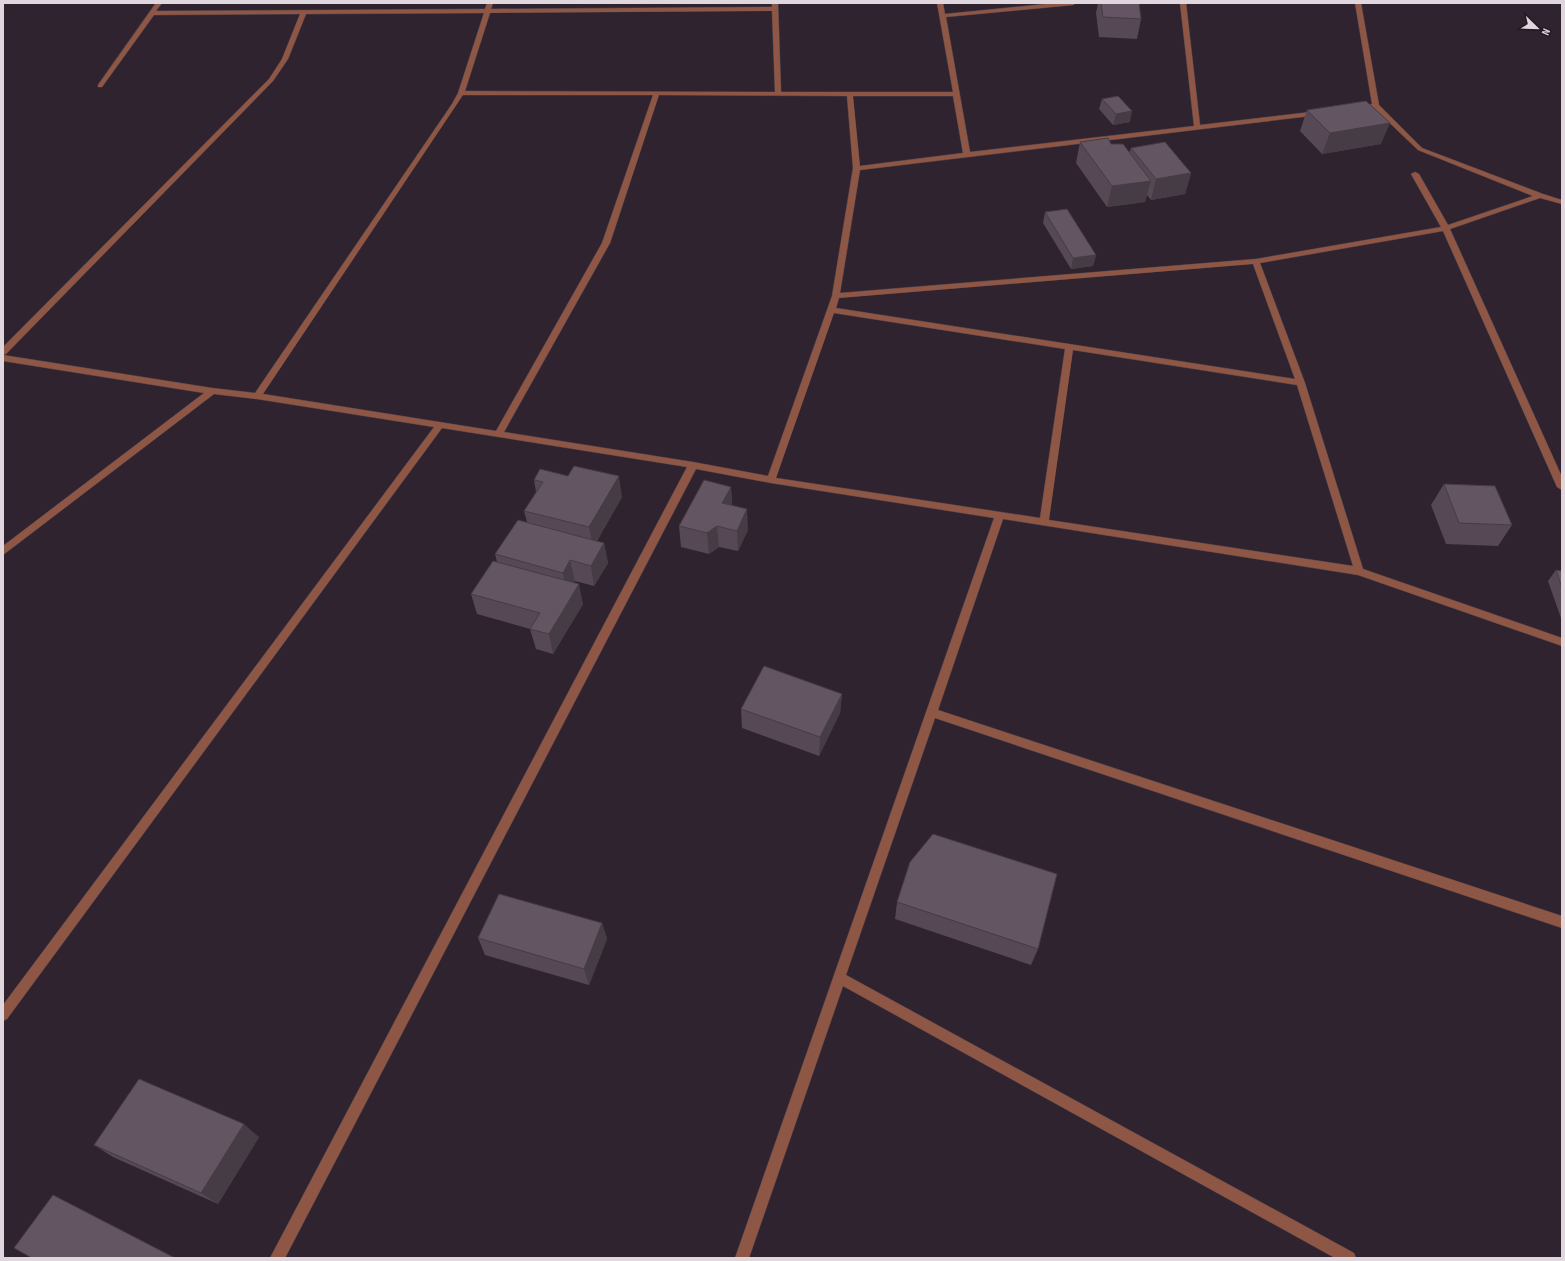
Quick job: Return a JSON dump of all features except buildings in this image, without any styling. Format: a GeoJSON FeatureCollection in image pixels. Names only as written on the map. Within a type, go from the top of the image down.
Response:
{"type":"FeatureCollection","features":[{"type":"Feature","properties":{"kind":"street"},"geometry":{"type":"LineString","coordinates":[[100,86],[159,3]]}},
{"type":"Feature","properties":{"kind":"street"},"geometry":{"type":"LineString","coordinates":[[257,396],[462,93],[490,3]]}},
{"type":"Feature","properties":{"kind":"street"},"geometry":{"type":"LineString","coordinates":[[940,3],[967,155]]}},
{"type":"Feature","properties":{"kind":"street"},"geometry":{"type":"LineString","coordinates":[[942,16],[1073,3]]}},
{"type":"Feature","properties":{"kind":"street"},"geometry":{"type":"LineString","coordinates":[[1183,3],[1197,127]]}},
{"type":"Feature","properties":{"kind":"street"},"geometry":{"type":"LineString","coordinates":[[1358,3],[1376,106],[1420,149],[1540,196],[1562,202]]}},
{"type":"Feature","properties":{"kind":"street"},"geometry":{"type":"LineString","coordinates":[[152,13],[488,11],[775,6],[778,94]]}},
{"type":"Feature","properties":{"kind":"street"},"geometry":{"type":"LineString","coordinates":[[3,352],[271,80],[285,59],[304,12]]}},
{"type":"Feature","properties":{"kind":"street"},"geometry":{"type":"LineString","coordinates":[[462,93],[956,94]]}},
{"type":"Feature","properties":{"kind":"street"},"geometry":{"type":"LineString","coordinates":[[498,435],[602,253],[612,230],[657,93]]}},
{"type":"Feature","properties":{"kind":"street"},"geometry":{"type":"LineString","coordinates":[[770,480],[836,296],[857,168],[850,94]]}},
{"type":"Feature","properties":{"kind":"street"},"geometry":{"type":"LineString","coordinates":[[1353,109],[1376,106]]}},
{"type":"Feature","properties":{"kind":"street"},"geometry":{"type":"LineString","coordinates":[[857,168],[1330,111]]}},
{"type":"Feature","properties":{"kind":"street"},"geometry":{"type":"LineString","coordinates":[[1414,174],[1446,228],[1562,487]]}},
{"type":"Feature","properties":{"kind":"street"},"geometry":{"type":"LineString","coordinates":[[836,296],[1256,261],[1446,228],[1540,196]]}},
{"type":"Feature","properties":{"kind":"street"},"geometry":{"type":"LineString","coordinates":[[1256,261],[1300,383],[1359,571]]}},
{"type":"Feature","properties":{"kind":"street"},"geometry":{"type":"LineString","coordinates":[[832,310],[1300,383]]}},
{"type":"Feature","properties":{"kind":"street"},"geometry":{"type":"LineString","coordinates":[[1044,522],[1069,347]]}},
{"type":"Feature","properties":{"kind":"street"},"geometry":{"type":"LineString","coordinates":[[3,358],[212,391],[257,396],[693,465],[770,480],[1359,571],[1562,642]]}},
{"type":"Feature","properties":{"kind":"street"},"geometry":{"type":"LineString","coordinates":[[3,551],[212,391]]}},
{"type":"Feature","properties":{"kind":"street"},"geometry":{"type":"LineString","coordinates":[[3,1015],[440,425]]}},
{"type":"Feature","properties":{"kind":"street"},"geometry":{"type":"LineString","coordinates":[[277,1258],[693,465]]}},
{"type":"Feature","properties":{"kind":"street"},"geometry":{"type":"LineString","coordinates":[[742,1258],[1000,515]]}},
{"type":"Feature","properties":{"kind":"street"},"geometry":{"type":"LineString","coordinates":[[932,712],[1562,922]]}},
{"type":"Feature","properties":{"kind":"street"},"geometry":{"type":"LineString","coordinates":[[840,978],[1349,1258]]}}]}
